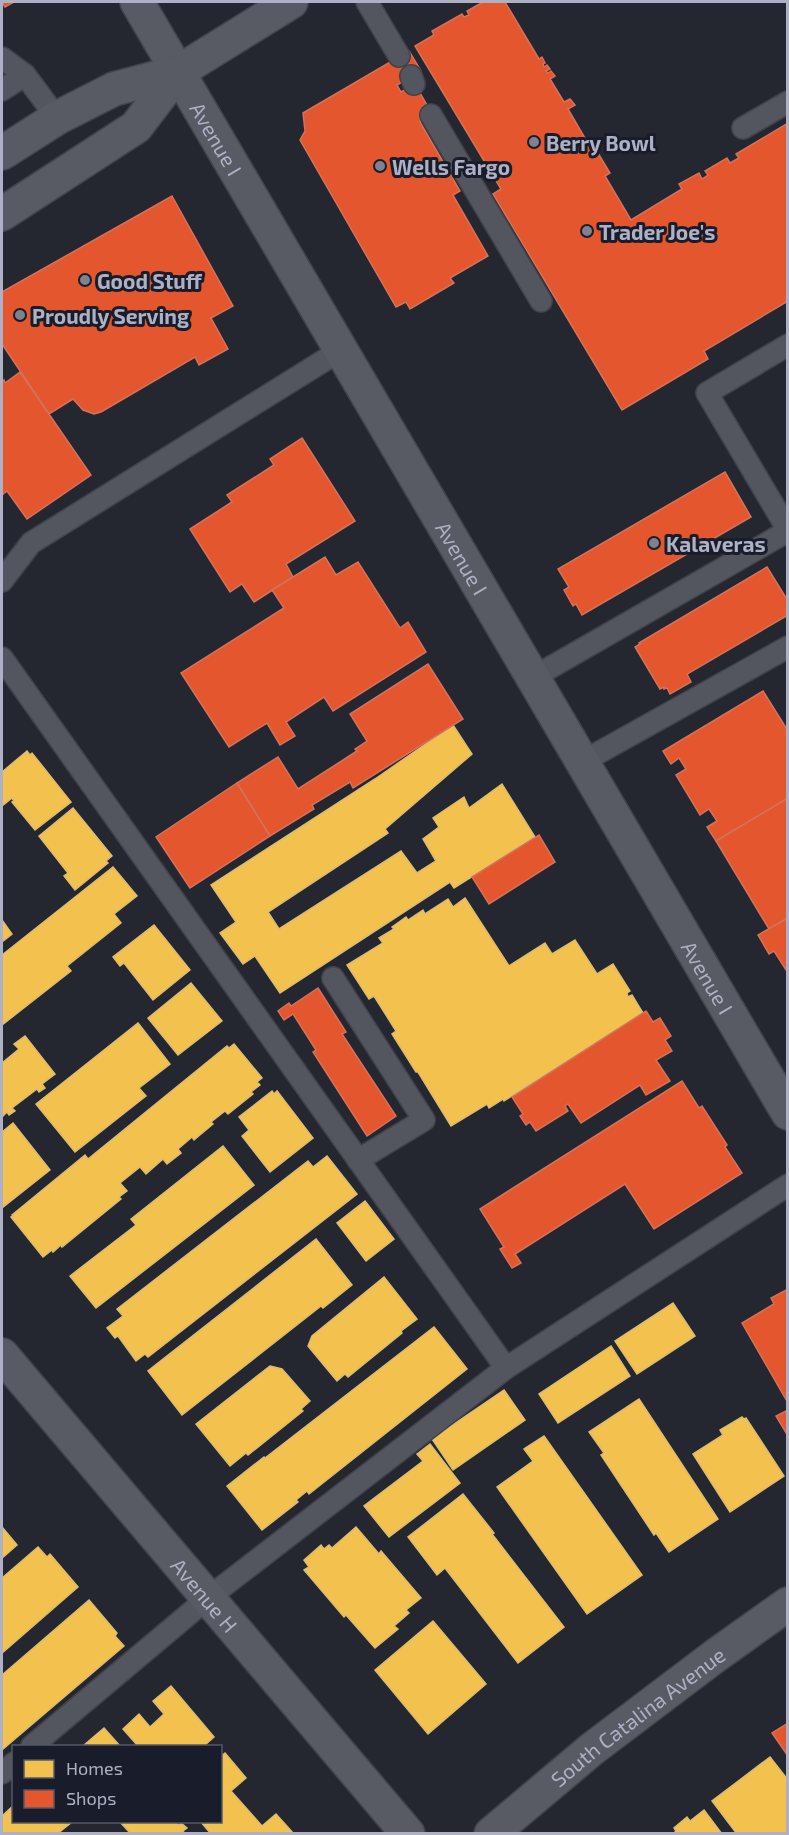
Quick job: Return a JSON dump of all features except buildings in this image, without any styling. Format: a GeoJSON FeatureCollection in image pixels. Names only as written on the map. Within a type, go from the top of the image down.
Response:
{"type":"FeatureCollection","features":[{"type":"Feature","properties":{"kind":"street","name":"Avenue I"},"geometry":{"type":"LineString","coordinates":[[137,2],[788,1113]]}},
{"type":"Feature","properties":{"kind":"street"},"geometry":{"type":"LineString","coordinates":[[2,153],[57,118],[114,89],[178,72],[291,2]]}},
{"type":"Feature","properties":{"kind":"street"},"geometry":{"type":"LineString","coordinates":[[2,214],[136,128],[178,72]]}},
{"type":"Feature","properties":{"kind":"street","name":"Avenue H"},"geometry":{"type":"LineString","coordinates":[[2,1355],[408,1833]]}},
{"type":"Feature","properties":{"kind":"street","name":"South Catalina Avenue"},"geometry":{"type":"LineString","coordinates":[[491,1833],[592,1749],[788,1604]]}},
{"type":"Feature","properties":{"kind":"lane"},"geometry":{"type":"LineString","coordinates":[[367,2],[399,56]]}},
{"type":"Feature","properties":{"kind":"lane"},"geometry":{"type":"LineString","coordinates":[[2,58],[25,75],[57,118]]}},
{"type":"Feature","properties":{"kind":"lane"},"geometry":{"type":"LineString","coordinates":[[2,90],[25,75]]}},
{"type":"Feature","properties":{"kind":"lane"},"geometry":{"type":"LineString","coordinates":[[742,128],[788,102]]}},
{"type":"Feature","properties":{"kind":"lane"},"geometry":{"type":"LineString","coordinates":[[431,115],[541,301]]}},
{"type":"Feature","properties":{"kind":"lane"},"geometry":{"type":"LineString","coordinates":[[532,678],[788,530],[707,393],[788,345]]}},
{"type":"Feature","properties":{"kind":"lane"},"geometry":{"type":"LineString","coordinates":[[2,581],[31,543],[341,350]]}},
{"type":"Feature","properties":{"kind":"lane"},"geometry":{"type":"LineString","coordinates":[[582,762],[788,647]]}},
{"type":"Feature","properties":{"kind":"lane"},"geometry":{"type":"LineString","coordinates":[[2,658],[506,1368]]}},
{"type":"Feature","properties":{"kind":"lane"},"geometry":{"type":"LineString","coordinates":[[333,978],[424,1120],[358,1160]]}},
{"type":"Feature","properties":{"kind":"lane"},"geometry":{"type":"LineString","coordinates":[[34,1745],[208,1598],[506,1368],[788,1185]]}},
{"type":"Feature","properties":{"kind":"place","name":"Berry Bowl"},"geometry":{"type":"Point","coordinates":[534,142]}},
{"type":"Feature","properties":{"kind":"place","name":"Wells Fargo"},"geometry":{"type":"Point","coordinates":[380,166]}},
{"type":"Feature","properties":{"kind":"place","name":"Trader Joe's"},"geometry":{"type":"Point","coordinates":[587,231]}},
{"type":"Feature","properties":{"kind":"place","name":"Good Stuff"},"geometry":{"type":"Point","coordinates":[85,280]}},
{"type":"Feature","properties":{"kind":"place","name":"Proudly Serving"},"geometry":{"type":"Point","coordinates":[20,315]}},
{"type":"Feature","properties":{"kind":"place","name":"Kalaveras"},"geometry":{"type":"Point","coordinates":[654,543]}}]}
